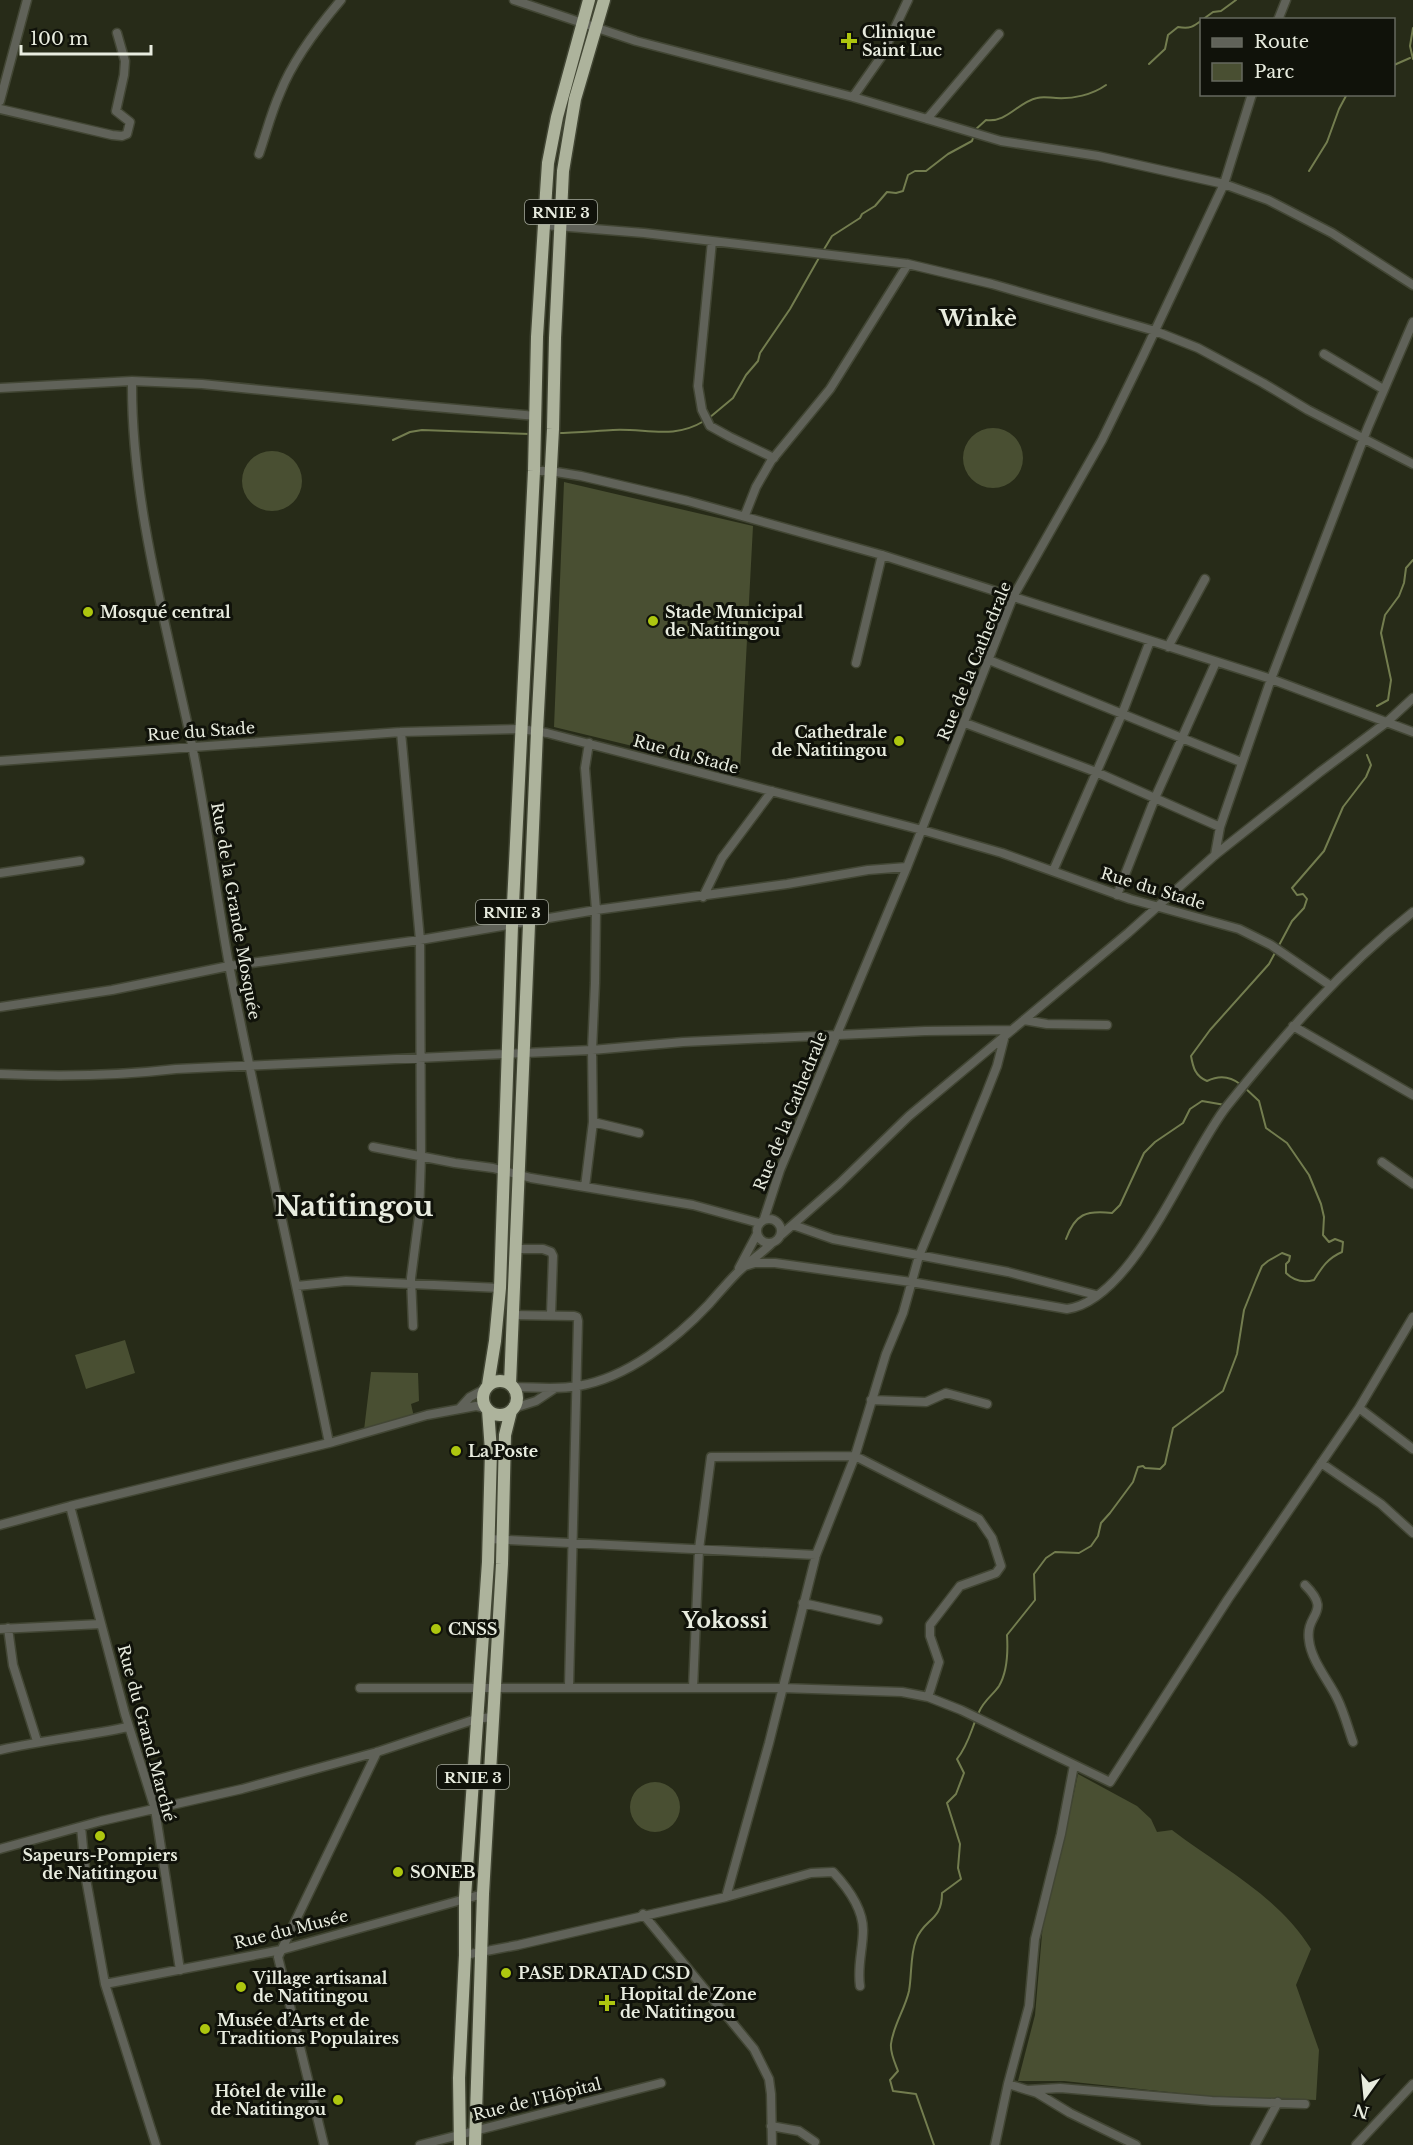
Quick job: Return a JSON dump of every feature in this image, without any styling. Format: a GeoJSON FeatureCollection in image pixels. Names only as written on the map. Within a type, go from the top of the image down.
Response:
{"type":"FeatureCollection","features":[{"type":"Feature","properties":{"kind":"highway","name":"RNIE 3"},"geometry":{"type":"LineString","coordinates":[[460,2140],[459,2078],[465,1955],[465,1897],[488,1539],[491,1451],[487,1410],[483,1400],[495,1341],[500,1288],[512,925],[534,471],[537,337],[548,163],[563,91],[589,0]]}},
{"type":"Feature","properties":{"kind":"highway","name":"RNIE 3"},"geometry":{"type":"LineString","coordinates":[[475,2145],[483,1894],[502,1540],[505,1435],[517,1399],[511,1385],[512,1315],[563,171],[575,99],[604,0]]}},
{"type":"Feature","properties":{"kind":"highway"},"geometry":{"type":"LineString","coordinates":[[537,337],[555,338]]}},
{"type":"Feature","properties":{"kind":"highway"},"geometry":{"type":"LineString","coordinates":[[487,1387],[497,1381],[511,1385]]}},
{"type":"Feature","properties":{"kind":"highway"},"geometry":{"type":"LineString","coordinates":[[487,1410],[502,1415],[513,1410]]}},
{"type":"Feature","properties":{"kind":"street"},"geometry":{"type":"LineString","coordinates":[[0,101],[27,0]]}},
{"type":"Feature","properties":{"kind":"street"},"geometry":{"type":"LineString","coordinates":[[259,154],[275,106],[289,74],[340,0]]}},
{"type":"Feature","properties":{"kind":"street"},"geometry":{"type":"LineString","coordinates":[[514,0],[582,24],[853,97],[1001,141],[1098,156],[1224,184],[1268,200],[1332,233],[1413,285]]}},
{"type":"Feature","properties":{"kind":"street"},"geometry":{"type":"LineString","coordinates":[[853,97],[881,57],[908,0]]}},
{"type":"Feature","properties":{"kind":"street"},"geometry":{"type":"LineString","coordinates":[[1279,18],[1286,0]]}},
{"type":"Feature","properties":{"kind":"street"},"geometry":{"type":"LineString","coordinates":[[0,109],[112,135],[128,134],[130,122],[118,113],[116,106],[125,61],[117,33]]}},
{"type":"Feature","properties":{"kind":"street"},"geometry":{"type":"LineString","coordinates":[[927,120],[999,34]]}},
{"type":"Feature","properties":{"kind":"street","name":"Rue de la Cathedrale"},"geometry":{"type":"LineString","coordinates":[[762,1221],[780,1170],[908,867],[1013,597],[1102,440],[1155,331],[1224,184],[1251,96]]}},
{"type":"Feature","properties":{"kind":"street"},"geometry":{"type":"LineString","coordinates":[[544,225],[644,233],[908,264],[992,284],[1155,331],[1198,348],[1223,360],[1308,410],[1413,464]]}},
{"type":"Feature","properties":{"kind":"street"},"geometry":{"type":"LineString","coordinates":[[712,241],[698,386],[702,410],[710,426],[774,458]]}},
{"type":"Feature","properties":{"kind":"street"},"geometry":{"type":"LineString","coordinates":[[746,515],[756,486],[774,458],[830,389],[908,264]]}},
{"type":"Feature","properties":{"kind":"street"},"geometry":{"type":"LineString","coordinates":[[1215,855],[1220,827],[1271,679],[1383,389],[1413,322]]}},
{"type":"Feature","properties":{"kind":"street"},"geometry":{"type":"LineString","coordinates":[[1404,342],[1413,347]]}},
{"type":"Feature","properties":{"kind":"street"},"geometry":{"type":"LineString","coordinates":[[1324,354],[1383,389]]}},
{"type":"Feature","properties":{"kind":"street"},"geometry":{"type":"LineString","coordinates":[[0,388],[132,381],[202,384],[412,405],[535,427]]}},
{"type":"Feature","properties":{"kind":"street","name":"Rue de la Grande Mosquée"},"geometry":{"type":"LineString","coordinates":[[132,381],[133,426],[138,471],[173,665],[192,746],[229,966],[329,1443]]}},
{"type":"Feature","properties":{"kind":"street"},"geometry":{"type":"LineString","coordinates":[[534,471],[550,471],[591,478],[746,515],[882,555],[1271,679],[1413,732]]}},
{"type":"Feature","properties":{"kind":"street"},"geometry":{"type":"LineString","coordinates":[[856,663],[882,555]]}},
{"type":"Feature","properties":{"kind":"street"},"geometry":{"type":"LineString","coordinates":[[1168,647],[1205,579]]}},
{"type":"Feature","properties":{"kind":"street"},"geometry":{"type":"LineString","coordinates":[[1053,871],[1122,714],[1150,641]]}},
{"type":"Feature","properties":{"kind":"street"},"geometry":{"type":"LineString","coordinates":[[989,660],[1241,762]]}},
{"type":"Feature","properties":{"kind":"street"},"geometry":{"type":"LineString","coordinates":[[1117,895],[1155,798],[1216,662]]}},
{"type":"Feature","properties":{"kind":"street"},"geometry":{"type":"LineString","coordinates":[[511,1385],[554,1389],[576,1387],[605,1379],[646,1356],[691,1321],[741,1269],[780,1235],[794,1226],[909,1116],[1215,855],[1387,722],[1413,698]]}},
{"type":"Feature","properties":{"kind":"street"},"geometry":{"type":"LineString","coordinates":[[965,723],[1096,772],[1220,827]]}},
{"type":"Feature","properties":{"kind":"street","name":"Rue du Stade"},"geometry":{"type":"LineString","coordinates":[[0,761],[401,732],[521,729],[537,731],[922,830],[1002,853],[1117,895],[1239,929],[1279,951],[1331,986]]}},
{"type":"Feature","properties":{"kind":"street"},"geometry":{"type":"LineString","coordinates":[[401,732],[420,940],[421,1156],[419,1216],[412,1260],[412,1326]]}},
{"type":"Feature","properties":{"kind":"street"},"geometry":{"type":"LineString","coordinates":[[585,1187],[592,1122],[596,910],[585,768],[589,743]]}},
{"type":"Feature","properties":{"kind":"street"},"geometry":{"type":"LineString","coordinates":[[703,897],[722,858],[772,791]]}},
{"type":"Feature","properties":{"kind":"street"},"geometry":{"type":"LineString","coordinates":[[0,873],[81,861]]}},
{"type":"Feature","properties":{"kind":"street"},"geometry":{"type":"LineString","coordinates":[[0,1006],[112,990],[229,966],[420,940],[596,910],[703,897],[868,870],[908,867]]}},
{"type":"Feature","properties":{"kind":"street"},"geometry":{"type":"LineString","coordinates":[[741,1269],[755,1263],[775,1263],[911,1282],[1067,1309],[1084,1305],[1118,1276],[1141,1249],[1208,1134],[1226,1108],[1293,1026],[1357,960],[1413,912]]}},
{"type":"Feature","properties":{"kind":"street"},"geometry":{"type":"LineString","coordinates":[[1024,1020],[1047,1024],[1107,1025]]}},
{"type":"Feature","properties":{"kind":"street"},"geometry":{"type":"LineString","coordinates":[[1293,1026],[1413,1095]]}},
{"type":"Feature","properties":{"kind":"street"},"geometry":{"type":"LineString","coordinates":[[0,1074],[101,1076],[249,1065],[524,1051],[592,1050],[683,1042],[837,1035],[1008,1033]]}},
{"type":"Feature","properties":{"kind":"street"},"geometry":{"type":"LineString","coordinates":[[726,1897],[770,1743],[802,1602],[816,1556],[855,1456],[886,1354],[903,1313],[919,1256],[983,1102],[1008,1033]]}},
{"type":"Feature","properties":{"kind":"street"},"geometry":{"type":"LineString","coordinates":[[592,1122],[639,1133]]}},
{"type":"Feature","properties":{"kind":"street"},"geometry":{"type":"LineString","coordinates":[[373,1147],[693,1205],[762,1221],[775,1221],[779,1224],[780,1235]]}},
{"type":"Feature","properties":{"kind":"street"},"geometry":{"type":"LineString","coordinates":[[1382,1162],[1413,1184]]}},
{"type":"Feature","properties":{"kind":"street"},"geometry":{"type":"LineString","coordinates":[[741,1269],[762,1221]]}},
{"type":"Feature","properties":{"kind":"street"},"geometry":{"type":"LineString","coordinates":[[794,1226],[833,1239],[1008,1272],[1096,1295]]}},
{"type":"Feature","properties":{"kind":"street"},"geometry":{"type":"LineString","coordinates":[[757,1234],[761,1241],[772,1243]]}},
{"type":"Feature","properties":{"kind":"street"},"geometry":{"type":"LineString","coordinates":[[515,1249],[543,1249],[551,1252],[553,1256],[551,1315]]}},
{"type":"Feature","properties":{"kind":"street"},"geometry":{"type":"LineString","coordinates":[[297,1286],[346,1281],[500,1288]]}},
{"type":"Feature","properties":{"kind":"street"},"geometry":{"type":"LineString","coordinates":[[512,1315],[577,1317],[576,1442],[568,1686]]}},
{"type":"Feature","properties":{"kind":"street"},"geometry":{"type":"LineString","coordinates":[[360,1688],[568,1686],[891,1691],[928,1697],[961,1710],[1110,1782],[1228,1599],[1359,1408],[1413,1317]]}},
{"type":"Feature","properties":{"kind":"street"},"geometry":{"type":"LineString","coordinates":[[459,1408],[470,1397],[487,1387]]}},
{"type":"Feature","properties":{"kind":"street"},"geometry":{"type":"LineString","coordinates":[[513,1410],[536,1401],[554,1389]]}},
{"type":"Feature","properties":{"kind":"street"},"geometry":{"type":"LineString","coordinates":[[871,1401],[926,1402],[946,1393],[987,1404]]}},
{"type":"Feature","properties":{"kind":"street"},"geometry":{"type":"LineString","coordinates":[[0,1525],[329,1443],[428,1415],[476,1406],[487,1410]]}},
{"type":"Feature","properties":{"kind":"street"},"geometry":{"type":"LineString","coordinates":[[1359,1408],[1413,1449]]}},
{"type":"Feature","properties":{"kind":"street"},"geometry":{"type":"LineString","coordinates":[[693,1688],[699,1549],[711,1457],[855,1456],[979,1519],[992,1538],[995,1547],[1000,1570],[960,1586],[930,1625],[930,1636],[939,1662],[928,1697]]}},
{"type":"Feature","properties":{"kind":"street"},"geometry":{"type":"LineString","coordinates":[[1321,1463],[1381,1504],[1413,1533]]}},
{"type":"Feature","properties":{"kind":"street","name":"Rue du Grand Marché"},"geometry":{"type":"LineString","coordinates":[[70,1506],[128,1726],[155,1809],[180,1971]]}},
{"type":"Feature","properties":{"kind":"street"},"geometry":{"type":"LineString","coordinates":[[488,1539],[816,1556]]}},
{"type":"Feature","properties":{"kind":"street"},"geometry":{"type":"LineString","coordinates":[[1305,1585],[1316,1596],[1318,1602],[1318,1611],[1308,1632],[1312,1652],[1339,1701],[1353,1742]]}},
{"type":"Feature","properties":{"kind":"street"},"geometry":{"type":"LineString","coordinates":[[802,1602],[878,1620]]}},
{"type":"Feature","properties":{"kind":"street"},"geometry":{"type":"LineString","coordinates":[[37,1741],[4,1628],[102,1624]]}},
{"type":"Feature","properties":{"kind":"street"},"geometry":{"type":"LineString","coordinates":[[0,1850],[81,1827],[242,1789],[377,1752],[476,1719],[492,1717]]}},
{"type":"Feature","properties":{"kind":"street"},"geometry":{"type":"LineString","coordinates":[[0,1750],[37,1741],[84,1736],[128,1726]]}},
{"type":"Feature","properties":{"kind":"street"},"geometry":{"type":"LineString","coordinates":[[324,2145],[278,1962],[281,1950],[377,1752]]}},
{"type":"Feature","properties":{"kind":"street"},"geometry":{"type":"LineString","coordinates":[[995,2145],[1008,2084],[1029,2006],[1035,1939],[1061,1834],[1074,1765]]}},
{"type":"Feature","properties":{"kind":"street"},"geometry":{"type":"LineString","coordinates":[[81,1827],[86,1879],[105,1984],[156,2145]]}},
{"type":"Feature","properties":{"kind":"street"},"geometry":{"type":"LineString","coordinates":[[465,1955],[726,1897],[811,1873],[833,1872],[854,1900],[863,1928],[858,1964],[860,1986]]}},
{"type":"Feature","properties":{"kind":"street","name":"Rue du Musée"},"geometry":{"type":"LineString","coordinates":[[105,1984],[281,1950],[465,1897],[483,1894]]}},
{"type":"Feature","properties":{"kind":"street"},"geometry":{"type":"LineString","coordinates":[[643,1914],[754,2049],[769,2079],[772,2145]]}},
{"type":"Feature","properties":{"kind":"street","name":"Rue de l'Hôpital"},"geometry":{"type":"LineString","coordinates":[[420,2145],[460,2140],[476,2130],[661,2083]]}},
{"type":"Feature","properties":{"kind":"street"},"geometry":{"type":"LineString","coordinates":[[1008,2084],[1027,2090],[1080,2119],[1136,2145]]}},
{"type":"Feature","properties":{"kind":"street"},"geometry":{"type":"LineString","coordinates":[[1356,2145],[1413,2084]]}},
{"type":"Feature","properties":{"kind":"street"},"geometry":{"type":"LineString","coordinates":[[1027,2090],[1060,2088],[1212,2101],[1305,2104]]}},
{"type":"Feature","properties":{"kind":"street"},"geometry":{"type":"LineString","coordinates":[[1255,2145],[1278,2102]]}},
{"type":"Feature","properties":{"kind":"street"},"geometry":{"type":"LineString","coordinates":[[771,2126],[799,2131],[815,2142]]}},
{"type":"Feature","properties":{"kind":"green space"},"geometry":{"type":"Polygon","coordinates":[[[987,428],[999,428],[1010,433],[1018,441],[1023,458],[1021,470],[1010,483],[999,488],[987,488],[976,483],[968,475],[963,464],[963,452],[968,441],[976,433],[987,428]]]}},
{"type":"Feature","properties":{"kind":"green space"},"geometry":{"type":"Polygon","coordinates":[[[266,451],[278,451],[289,456],[297,464],[302,481],[300,493],[289,506],[278,511],[266,511],[255,506],[247,498],[242,487],[242,475],[247,464],[255,456],[266,451]]]}},
{"type":"Feature","properties":{"kind":"green space","name":"Stade Municipal de Natitingou"},"geometry":{"type":"Polygon","coordinates":[[[564,482],[753,526],[740,772],[554,727],[564,482]]]}},
{"type":"Feature","properties":{"kind":"green space"},"geometry":{"type":"Polygon","coordinates":[[[125,1340],[135,1373],[86,1389],[75,1355],[125,1340]]]}},
{"type":"Feature","properties":{"kind":"green space"},"geometry":{"type":"Polygon","coordinates":[[[371,1372],[418,1373],[419,1401],[411,1404],[414,1417],[364,1430],[371,1372]]]}},
{"type":"Feature","properties":{"kind":"green space"},"geometry":{"type":"Polygon","coordinates":[[[1078,1774],[1137,1806],[1151,1819],[1157,1832],[1172,1830],[1248,1884],[1282,1913],[1311,1949],[1296,1985],[1319,2050],[1316,2100],[1206,2096],[1064,2081],[1018,2081],[1035,2015],[1043,1923],[1078,1774]]]}},
{"type":"Feature","properties":{"kind":"green space"},"geometry":{"type":"Polygon","coordinates":[[[650,1782],[660,1782],[673,1789],[680,1802],[680,1812],[673,1825],[660,1832],[650,1832],[641,1828],[634,1821],[630,1812],[630,1802],[634,1793],[641,1786],[650,1782]]]}},
{"type":"Feature","properties":{"kind":"waterway"},"geometry":{"type":"LineString","coordinates":[[1205,18],[1213,12],[1221,11],[1236,0]]}},
{"type":"Feature","properties":{"kind":"waterway"},"geometry":{"type":"LineString","coordinates":[[1149,64],[1165,49],[1168,35],[1178,27],[1191,27],[1200,21]]}},
{"type":"Feature","properties":{"kind":"waterway"},"geometry":{"type":"LineString","coordinates":[[1413,28],[1410,46],[1413,59]]}},
{"type":"Feature","properties":{"kind":"waterway"},"geometry":{"type":"LineString","coordinates":[[1395,65],[1410,58]]}},
{"type":"Feature","properties":{"kind":"waterway"},"geometry":{"type":"LineString","coordinates":[[975,130],[986,120],[1000,118],[1030,100],[1042,97],[1076,97],[1089,94],[1106,85]]}},
{"type":"Feature","properties":{"kind":"waterway"},"geometry":{"type":"LineString","coordinates":[[1309,171],[1327,142],[1346,96]]}},
{"type":"Feature","properties":{"kind":"waterway"},"geometry":{"type":"LineString","coordinates":[[823,251],[832,236],[860,218],[887,192],[903,191],[908,175],[915,171],[926,171],[948,154],[972,141],[974,135]]}},
{"type":"Feature","properties":{"kind":"waterway"},"geometry":{"type":"LineString","coordinates":[[709,418],[733,398],[790,309],[820,256]]}},
{"type":"Feature","properties":{"kind":"waterway"},"geometry":{"type":"LineString","coordinates":[[556,433],[625,430],[670,432],[693,427],[704,421]]}},
{"type":"Feature","properties":{"kind":"waterway"},"geometry":{"type":"LineString","coordinates":[[393,440],[410,432],[422,430],[530,434]]}},
{"type":"Feature","properties":{"kind":"waterway"},"geometry":{"type":"LineString","coordinates":[[1377,706],[1388,700],[1391,680],[1381,633],[1385,615],[1399,596],[1406,568],[1413,560]]}},
{"type":"Feature","properties":{"kind":"waterway"},"geometry":{"type":"LineString","coordinates":[[1240,1084],[1224,1077],[1207,1081],[1203,1079],[1195,1071],[1191,1056],[1210,1030],[1269,964],[1292,921],[1304,908],[1307,899],[1303,894],[1297,895],[1292,888],[1324,851],[1343,807],[1366,777],[1371,765],[1367,755]]}},
{"type":"Feature","properties":{"kind":"waterway"},"geometry":{"type":"LineString","coordinates":[[934,2145],[916,2094],[893,2091],[890,2080],[898,2071],[891,2044],[909,1991],[916,1940],[923,1927],[936,1915],[942,1893],[961,1879],[958,1868],[960,1844],[947,1803],[956,1794],[964,1773],[957,1759],[967,1742],[981,1708],[1002,1680],[1007,1661],[1007,1635],[1035,1600],[1034,1574],[1046,1558],[1055,1552],[1079,1553],[1091,1546],[1098,1536],[1101,1523],[1133,1482],[1138,1467],[1160,1469],[1165,1464],[1173,1428],[1223,1391],[1237,1354],[1244,1310],[1262,1266],[1282,1253],[1290,1256],[1286,1264],[1286,1273],[1295,1280],[1310,1281],[1314,1280],[1329,1260],[1342,1252],[1343,1242],[1335,1239],[1329,1242],[1323,1235],[1324,1217],[1321,1204],[1309,1175],[1287,1143],[1266,1128],[1259,1101],[1244,1087]]}},
{"type":"Feature","properties":{"kind":"waterway"},"geometry":{"type":"LineString","coordinates":[[1066,1239],[1078,1219],[1088,1213],[1112,1213],[1120,1205],[1144,1153],[1155,1142],[1183,1123],[1190,1109],[1202,1101],[1225,1105]]}},
{"type":"Feature","properties":{"kind":"place","name":"Clinique Saint Luc"},"geometry":{"type":"Point","coordinates":[849,41]}},
{"type":"Feature","properties":{"kind":"place","name":"Mosqué central"},"geometry":{"type":"Point","coordinates":[88,612]}},
{"type":"Feature","properties":{"kind":"place","name":"Stade Municipal de Natitingou"},"geometry":{"type":"Point","coordinates":[653,621]}},
{"type":"Feature","properties":{"kind":"place","name":"Cathedrale de Natitingou"},"geometry":{"type":"Point","coordinates":[899,741]}},
{"type":"Feature","properties":{"kind":"place","name":"La Poste"},"geometry":{"type":"Point","coordinates":[456,1451]}},
{"type":"Feature","properties":{"kind":"place","name":"CNSS"},"geometry":{"type":"Point","coordinates":[436,1629]}},
{"type":"Feature","properties":{"kind":"place","name":"Sapeurs-Pompiers de Natitingou"},"geometry":{"type":"Point","coordinates":[100,1836]}},
{"type":"Feature","properties":{"kind":"place","name":"SONEB"},"geometry":{"type":"Point","coordinates":[398,1872]}},
{"type":"Feature","properties":{"kind":"place","name":"PASE DRATAD CSD"},"geometry":{"type":"Point","coordinates":[506,1973]}},
{"type":"Feature","properties":{"kind":"place","name":"Village artisanal de Natitingou"},"geometry":{"type":"Point","coordinates":[241,1987]}},
{"type":"Feature","properties":{"kind":"place","name":"Hopital de Zone de Natitingou"},"geometry":{"type":"Point","coordinates":[607,2003]}},
{"type":"Feature","properties":{"kind":"place","name":"Musée d’Arts et de Traditions Populaires"},"geometry":{"type":"Point","coordinates":[205,2029]}},
{"type":"Feature","properties":{"kind":"place","name":"Hôtel de ville de Natitingou"},"geometry":{"type":"Point","coordinates":[338,2100]}},
{"type":"Feature","properties":{"kind":"district","name":"Winkè"},"geometry":{"type":"Point","coordinates":[978,318]}},
{"type":"Feature","properties":{"kind":"district","name":"Natitingou"},"geometry":{"type":"Point","coordinates":[354,1206]}},
{"type":"Feature","properties":{"kind":"district","name":"Yokossi"},"geometry":{"type":"Point","coordinates":[725,1620]}}]}
